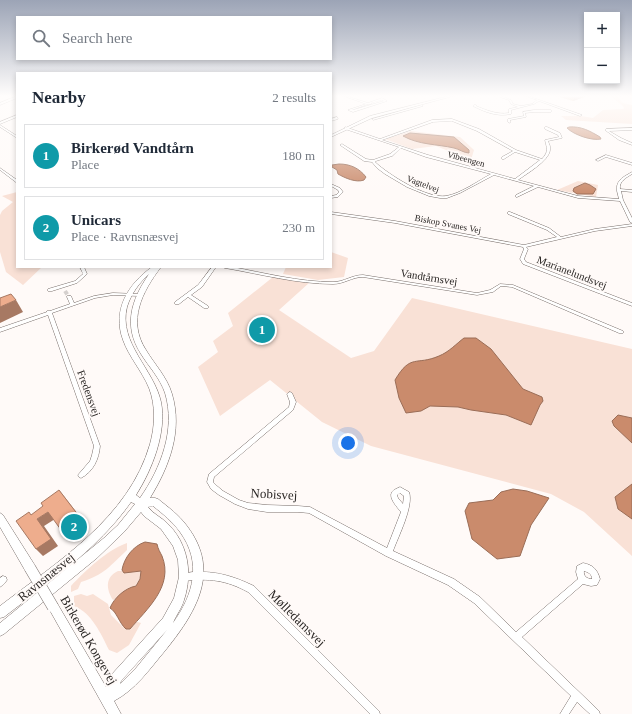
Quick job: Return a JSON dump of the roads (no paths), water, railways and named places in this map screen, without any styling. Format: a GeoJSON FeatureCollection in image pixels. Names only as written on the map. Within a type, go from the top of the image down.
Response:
{"type":"FeatureCollection","features":[{"type":"Feature","properties":{"kind":"main road"},"geometry":{"type":"LineString","coordinates":[[332,135],[344,129]]}},
{"type":"Feature","properties":{"kind":"main road","name":"Ravnsnæsvej"},"geometry":{"type":"LineString","coordinates":[[0,613],[91,542],[131,497],[146,467],[154,442],[158,421],[157,404],[153,389],[124,335],[121,321],[129,294],[145,274],[155,268]]}},
{"type":"Feature","properties":{"kind":"main road","name":"Ravnsnæsvej"},"geometry":{"type":"LineString","coordinates":[[0,630],[104,547],[148,494],[163,465],[172,425],[172,406],[165,383],[138,342],[134,320],[136,303],[139,295],[156,268]]}},
{"type":"Feature","properties":{"kind":"main road"},"geometry":{"type":"LineString","coordinates":[[106,699],[117,677],[167,622],[178,600],[184,577],[183,560],[177,543],[164,526],[147,513],[141,503],[131,497]]}},
{"type":"Feature","properties":{"kind":"main road"},"geometry":{"type":"LineString","coordinates":[[106,699],[127,686],[178,627],[192,602],[199,575],[197,553],[188,534],[175,518],[155,502],[141,503]]}},
{"type":"Feature","properties":{"kind":"main road","name":"Birkerød Kongevej"},"geometry":{"type":"LineString","coordinates":[[0,518],[115,714]]}},
{"type":"Feature","properties":{"kind":"street"},"geometry":{"type":"LineString","coordinates":[[6,129],[16,135]]}},
{"type":"Feature","properties":{"kind":"street","name":"Vibeengen"},"geometry":{"type":"LineString","coordinates":[[350,129],[434,158],[578,197],[621,200]]}},
{"type":"Feature","properties":{"kind":"street"},"geometry":{"type":"LineString","coordinates":[[381,139],[410,129]]}},
{"type":"Feature","properties":{"kind":"street"},"geometry":{"type":"LineString","coordinates":[[476,129],[515,151],[542,160]]}},
{"type":"Feature","properties":{"kind":"street"},"geometry":{"type":"LineString","coordinates":[[516,180],[542,160],[549,150],[546,141],[561,137],[559,134],[549,129]]}},
{"type":"Feature","properties":{"kind":"street"},"geometry":{"type":"LineString","coordinates":[[624,129],[606,130],[620,139],[632,144]]}},
{"type":"Feature","properties":{"kind":"street","name":"Vagtelvej"},"geometry":{"type":"LineString","coordinates":[[341,145],[365,160],[373,161],[374,164],[404,185],[441,198],[448,197],[494,174]]}},
{"type":"Feature","properties":{"kind":"street"},"geometry":{"type":"LineString","coordinates":[[373,161],[391,155],[401,147]]}},
{"type":"Feature","properties":{"kind":"street"},"geometry":{"type":"LineString","coordinates":[[503,158],[515,151]]}},
{"type":"Feature","properties":{"kind":"street"},"geometry":{"type":"LineString","coordinates":[[597,160],[606,156],[632,164]]}},
{"type":"Feature","properties":{"kind":"street"},"geometry":{"type":"LineString","coordinates":[[0,169],[16,181]]}},
{"type":"Feature","properties":{"kind":"street"},"geometry":{"type":"LineString","coordinates":[[632,173],[619,182],[618,190],[621,200],[632,222]]}},
{"type":"Feature","properties":{"kind":"street"},"geometry":{"type":"LineString","coordinates":[[332,186],[342,192],[337,196],[332,197]]}},
{"type":"Feature","properties":{"kind":"street"},"geometry":{"type":"LineString","coordinates":[[517,196],[538,186]]}},
{"type":"Feature","properties":{"kind":"street"},"geometry":{"type":"LineString","coordinates":[[618,190],[632,191]]}},
{"type":"Feature","properties":{"kind":"street","name":"Biskop Svanes Vej"},"geometry":{"type":"LineString","coordinates":[[332,213],[395,222],[524,246],[595,230],[632,225]]}},
{"type":"Feature","properties":{"kind":"street"},"geometry":{"type":"LineString","coordinates":[[509,213],[548,229],[560,238]]}},
{"type":"Feature","properties":{"kind":"street"},"geometry":{"type":"LineString","coordinates":[[627,225],[632,231]]}},
{"type":"Feature","properties":{"kind":"street","name":"Marianelundsvej"},"geometry":{"type":"LineString","coordinates":[[524,246],[526,249],[522,259],[524,263],[632,305]]}},
{"type":"Feature","properties":{"kind":"street"},"geometry":{"type":"LineString","coordinates":[[50,290],[64,289],[76,282],[83,277],[85,271],[83,268]]}},
{"type":"Feature","properties":{"kind":"street"},"geometry":{"type":"LineString","coordinates":[[178,303],[200,286],[213,268]]}},
{"type":"Feature","properties":{"kind":"street","name":"Vandtårnsvej"},"geometry":{"type":"LineString","coordinates":[[231,268],[312,282],[340,283],[355,276],[363,276],[477,294],[491,291],[500,285],[513,286],[621,332]]}},
{"type":"Feature","properties":{"kind":"street"},"geometry":{"type":"LineString","coordinates":[[0,330],[72,304],[101,296],[129,294],[139,295]]}},
{"type":"Feature","properties":{"kind":"street"},"geometry":{"type":"LineString","coordinates":[[188,295],[206,307]]}},
{"type":"Feature","properties":{"kind":"street"},"geometry":{"type":"LineString","coordinates":[[69,297],[72,304]]}},
{"type":"Feature","properties":{"kind":"street","name":"Fredensvej"},"geometry":{"type":"LineString","coordinates":[[49,312],[97,446],[96,458],[90,467],[81,475]]}},
{"type":"Feature","properties":{"kind":"street","name":"Nobisvej"},"geometry":{"type":"LineString","coordinates":[[290,394],[293,402],[291,408],[211,476],[210,482],[213,488],[237,503],[247,507],[262,509],[297,508],[310,510],[389,553],[452,582],[477,600],[596,714]]}},
{"type":"Feature","properties":{"kind":"street"},"geometry":{"type":"LineString","coordinates":[[389,553],[404,511]]}},
{"type":"Feature","properties":{"kind":"street","name":"Mølledamsvej"},"geometry":{"type":"LineString","coordinates":[[184,577],[199,575],[218,576],[236,580],[251,589],[376,714]]}},
{"type":"Feature","properties":{"kind":"street"},"geometry":{"type":"LineString","coordinates":[[516,637],[583,580]]}},
{"type":"Feature","properties":{"kind":"street"},"geometry":{"type":"LineString","coordinates":[[564,714],[577,695]]}},
{"type":"Feature","properties":{"kind":"tunnel"},"geometry":{"type":"LineString","coordinates":[[65,291],[69,297]]}},
{"type":"Feature","properties":{"kind":"place","name":"Birkerød Vandtårn"},"geometry":{"type":"Point","coordinates":[262,330]}},
{"type":"Feature","properties":{"kind":"place","name":"Unicars"},"geometry":{"type":"Point","coordinates":[74,527]}}]}
